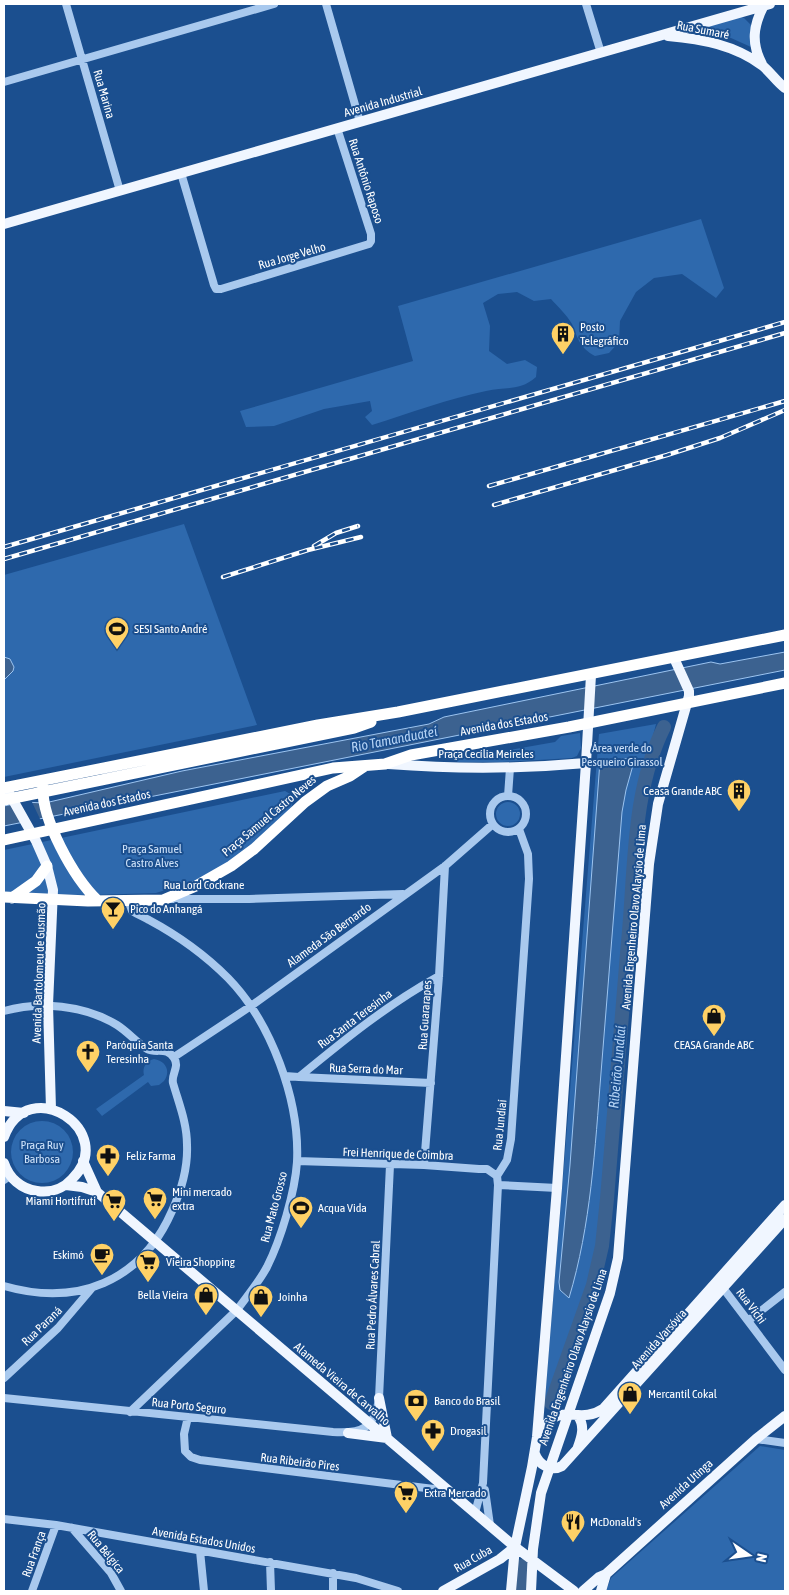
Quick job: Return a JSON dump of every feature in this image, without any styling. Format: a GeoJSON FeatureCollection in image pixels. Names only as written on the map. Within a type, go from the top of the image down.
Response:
{"type":"FeatureCollection","features":[{"type":"Feature","properties":{"kind":"highway","name":"Avenida dos Estados"},"geometry":{"type":"LineString","coordinates":[[5,788],[318,725],[590,680],[677,663],[785,636]]}},
{"type":"Feature","properties":{"kind":"highway","name":"Avenida dos Estados"},"geometry":{"type":"LineString","coordinates":[[4,840],[333,768],[385,764],[411,755],[589,717],[688,697],[785,683]]}},
{"type":"Feature","properties":{"kind":"highway","name":"Avenida dos Estados"},"geometry":{"type":"LineString","coordinates":[[9,801],[354,728],[398,712]]}},
{"type":"Feature","properties":{"kind":"highway","name":"Praça Samuel Castro Neves"},"geometry":{"type":"LineString","coordinates":[[163,900],[196,886],[231,866],[259,844],[305,802],[327,786],[350,776],[365,766]]}},
{"type":"Feature","properties":{"kind":"highway","name":"Avenida dos Estados"},"geometry":{"type":"LineString","coordinates":[[44,780],[43,796],[54,833],[80,881],[98,901]]}},
{"type":"Feature","properties":{"kind":"highway"},"geometry":{"type":"LineString","coordinates":[[7,899],[36,881],[47,866]]}},
{"type":"Feature","properties":{"kind":"highway","name":"Rua Lord Cockrane"},"geometry":{"type":"LineString","coordinates":[[7,899],[163,900]]}},
{"type":"Feature","properties":{"kind":"main road","name":"Avenida Industrial"},"geometry":{"type":"LineString","coordinates":[[4,224],[767,5]]}},
{"type":"Feature","properties":{"kind":"main road","name":"Rua Sumaré"},"geometry":{"type":"LineString","coordinates":[[764,67],[757,55],[754,33],[756,23],[767,5]]}},
{"type":"Feature","properties":{"kind":"main road","name":"Rua Sumaré"},"geometry":{"type":"LineString","coordinates":[[662,35],[694,39],[725,46],[743,53],[764,67],[782,85]]}},
{"type":"Feature","properties":{"kind":"main road"},"geometry":{"type":"LineString","coordinates":[[677,663],[688,697]]}},
{"type":"Feature","properties":{"kind":"main road","name":"Avenida Engenheiro Olavo Alaysio de Lima"},"geometry":{"type":"LineString","coordinates":[[511,1591],[515,1547],[537,1437],[557,1188],[590,680]]}},
{"type":"Feature","properties":{"kind":"main road","name":"Avenida Engenheiro Olavo Alaysio de Lima"},"geometry":{"type":"LineString","coordinates":[[531,1591],[532,1561],[541,1493],[566,1415],[610,1292],[618,1258],[649,864],[658,804],[688,697]]}},
{"type":"Feature","properties":{"kind":"main road","name":"Praça Cecília Meireles"},"geometry":{"type":"LineString","coordinates":[[385,764],[510,768],[586,763]]}},
{"type":"Feature","properties":{"kind":"main road","name":"Avenida Bartolomeu de Gusmão"},"geometry":{"type":"LineString","coordinates":[[5,788],[9,801],[34,837],[47,866],[53,890],[48,1005],[51,1109]]}},
{"type":"Feature","properties":{"kind":"main road"},"geometry":{"type":"LineString","coordinates":[[4,1163],[7,1178],[21,1186],[37,1191],[50,1191],[66,1185],[76,1176],[83,1161],[83,1140],[79,1128],[67,1116],[51,1109],[37,1109],[24,1113],[5,1129]]}},
{"type":"Feature","properties":{"kind":"main road"},"geometry":{"type":"LineString","coordinates":[[4,1111],[24,1113]]}},
{"type":"Feature","properties":{"kind":"main road","name":"Alameda Vieira de Carvalho"},"geometry":{"type":"LineString","coordinates":[[83,1161],[97,1192]]}},
{"type":"Feature","properties":{"kind":"main road","name":"Alameda Vieira de Carvalho"},"geometry":{"type":"LineString","coordinates":[[66,1185],[82,1186],[97,1192],[515,1547],[574,1591]]}},
{"type":"Feature","properties":{"kind":"main road","name":"Avenida Varsóvia"},"geometry":{"type":"LineString","coordinates":[[548,1468],[557,1469],[575,1452],[720,1284],[785,1205]]}},
{"type":"Feature","properties":{"kind":"main road","name":"Avenida Varsóvia"},"geometry":{"type":"LineString","coordinates":[[566,1415],[591,1415],[603,1409],[720,1284],[785,1219]]}},
{"type":"Feature","properties":{"kind":"main road"},"geometry":{"type":"LineString","coordinates":[[348,1433],[388,1438],[379,1398]]}},
{"type":"Feature","properties":{"kind":"main road"},"geometry":{"type":"LineString","coordinates":[[537,1437],[552,1419],[566,1415]]}},
{"type":"Feature","properties":{"kind":"main road"},"geometry":{"type":"LineString","coordinates":[[575,1452],[582,1430],[582,1424],[578,1416]]}},
{"type":"Feature","properties":{"kind":"main road","name":"Avenida Utinga"},"geometry":{"type":"LineString","coordinates":[[583,1591],[599,1577],[606,1574],[756,1439],[785,1416]]}},
{"type":"Feature","properties":{"kind":"main road"},"geometry":{"type":"LineString","coordinates":[[535,1454],[538,1460],[548,1468]]}},
{"type":"Feature","properties":{"kind":"main road","name":"Rua Cuba"},"geometry":{"type":"LineString","coordinates":[[443,1591],[500,1559],[515,1547]]}},
{"type":"Feature","properties":{"kind":"main road"},"geometry":{"type":"LineString","coordinates":[[601,1591],[606,1574]]}},
{"type":"Feature","properties":{"kind":"street","name":"Rua Marina"},"geometry":{"type":"LineString","coordinates":[[66,4],[120,191]]}},
{"type":"Feature","properties":{"kind":"street"},"geometry":{"type":"LineString","coordinates":[[4,82],[274,4]]}},
{"type":"Feature","properties":{"kind":"street"},"geometry":{"type":"LineString","coordinates":[[326,4],[360,122]]}},
{"type":"Feature","properties":{"kind":"street"},"geometry":{"type":"LineString","coordinates":[[586,4],[601,53]]}},
{"type":"Feature","properties":{"kind":"street"},"geometry":{"type":"LineString","coordinates":[[782,85],[785,92]]}},
{"type":"Feature","properties":{"kind":"street","name":"Rua Antônio Raposo"},"geometry":{"type":"LineString","coordinates":[[337,128],[371,234],[371,241]]}},
{"type":"Feature","properties":{"kind":"street","name":"Rua Jorge Velho"},"geometry":{"type":"LineString","coordinates":[[181,173],[216,289],[365,246],[371,241]]}},
{"type":"Feature","properties":{"kind":"street"},"geometry":{"type":"LineString","coordinates":[[508,796],[510,768]]}},
{"type":"Feature","properties":{"kind":"street"},"geometry":{"type":"LineString","coordinates":[[508,796],[517,799],[524,806],[526,816],[519,829],[508,832],[502,831],[493,824],[490,814],[494,804],[503,797],[508,796]]}},
{"type":"Feature","properties":{"kind":"street","name":"Alameda São Bernardo"},"geometry":{"type":"LineString","coordinates":[[174,1058],[251,1006],[445,866],[493,824]]}},
{"type":"Feature","properties":{"kind":"street","name":"Rua Jundiaí"},"geometry":{"type":"LineString","coordinates":[[497,1176],[507,1160],[511,1139],[529,879],[528,854],[519,829]]}},
{"type":"Feature","properties":{"kind":"street","name":"Rua Guararapes"},"geometry":{"type":"LineString","coordinates":[[424,1165],[439,976],[445,866]]}},
{"type":"Feature","properties":{"kind":"street","name":"Rua Lord Cockrane"},"geometry":{"type":"LineString","coordinates":[[163,900],[404,894]]}},
{"type":"Feature","properties":{"kind":"street","name":"Rua Mato Grosso"},"geometry":{"type":"LineString","coordinates":[[128,900],[132,911],[149,920],[204,957],[227,977],[251,1006],[265,1030],[285,1076],[295,1130],[297,1161],[286,1215],[266,1267],[236,1310],[130,1412]]}},
{"type":"Feature","properties":{"kind":"street","name":"Rua Santa Teresinha"},"geometry":{"type":"LineString","coordinates":[[300,1077],[363,1025],[414,990],[439,976]]}},
{"type":"Feature","properties":{"kind":"street"},"geometry":{"type":"LineString","coordinates":[[4,1012],[26,1006],[48,1005],[85,1012],[120,1027],[149,1050],[166,1051],[174,1058],[177,1067],[173,1080],[185,1125],[188,1147],[187,1162],[180,1193],[171,1215],[156,1242],[139,1262],[130,1269],[92,1288],[63,1292],[39,1292],[4,1286]]}},
{"type":"Feature","properties":{"kind":"street"},"geometry":{"type":"LineString","coordinates":[[285,1076],[300,1077]]}},
{"type":"Feature","properties":{"kind":"street","name":"Rua Serra do Mar"},"geometry":{"type":"LineString","coordinates":[[300,1077],[431,1083]]}},
{"type":"Feature","properties":{"kind":"street","name":"Frei Henrique de Coimbra"},"geometry":{"type":"LineString","coordinates":[[297,1161],[487,1169],[497,1176]]}},
{"type":"Feature","properties":{"kind":"street","name":"Rua Pedro Álvares Cabral"},"geometry":{"type":"LineString","coordinates":[[370,1424],[379,1398],[390,1165]]}},
{"type":"Feature","properties":{"kind":"street"},"geometry":{"type":"LineString","coordinates":[[490,1526],[484,1483],[497,1176]]}},
{"type":"Feature","properties":{"kind":"street"},"geometry":{"type":"LineString","coordinates":[[498,1185],[557,1188]]}},
{"type":"Feature","properties":{"kind":"street","name":"Rua Vichi"},"geometry":{"type":"LineString","coordinates":[[720,1284],[785,1370]]}},
{"type":"Feature","properties":{"kind":"street","name":"Rua Paraná"},"geometry":{"type":"LineString","coordinates":[[4,1378],[58,1328],[92,1288]]}},
{"type":"Feature","properties":{"kind":"street"},"geometry":{"type":"LineString","coordinates":[[748,1321],[785,1292]]}},
{"type":"Feature","properties":{"kind":"street","name":"Rua Porto Seguro"},"geometry":{"type":"LineString","coordinates":[[4,1398],[348,1433],[364,1429],[370,1424]]}},
{"type":"Feature","properties":{"kind":"street","name":"Rua Ribeirão Pires"},"geometry":{"type":"LineString","coordinates":[[188,1417],[184,1434],[185,1451],[191,1457],[200,1460],[450,1491]]}},
{"type":"Feature","properties":{"kind":"street"},"geometry":{"type":"LineString","coordinates":[[756,1439],[785,1443]]}},
{"type":"Feature","properties":{"kind":"street"},"geometry":{"type":"LineString","coordinates":[[475,1513],[484,1483]]}},
{"type":"Feature","properties":{"kind":"street","name":"Avenida Estados Unidos"},"geometry":{"type":"LineString","coordinates":[[4,1519],[56,1525],[333,1573],[398,1591]]}},
{"type":"Feature","properties":{"kind":"street","name":"Rua França"},"geometry":{"type":"LineString","coordinates":[[32,1591],[56,1525]]}},
{"type":"Feature","properties":{"kind":"street","name":"Rua Bélgica"},"geometry":{"type":"LineString","coordinates":[[72,1528],[111,1573],[122,1591]]}},
{"type":"Feature","properties":{"kind":"street"},"geometry":{"type":"LineString","coordinates":[[200,1551],[204,1591]]}},
{"type":"Feature","properties":{"kind":"street"},"geometry":{"type":"LineString","coordinates":[[270,1562],[270,1591]]}},
{"type":"Feature","properties":{"kind":"street"},"geometry":{"type":"LineString","coordinates":[[333,1573],[334,1591]]}},
{"type":"Feature","properties":{"kind":"green space"},"geometry":{"type":"Polygon","coordinates":[[[741,17],[751,25],[751,47],[707,30],[706,27],[741,17]]]}},
{"type":"Feature","properties":{"kind":"green space"},"geometry":{"type":"Polygon","coordinates":[[[701,219],[724,288],[716,298],[682,274],[654,278],[636,292],[620,321],[619,342],[609,353],[595,356],[586,350],[580,343],[570,321],[551,299],[534,301],[517,292],[498,294],[483,303],[490,326],[489,351],[507,364],[525,360],[537,367],[536,377],[530,382],[518,387],[493,390],[458,398],[372,425],[365,417],[372,411],[370,401],[324,409],[274,426],[246,427],[240,411],[413,361],[398,306],[701,219]]]}},
{"type":"Feature","properties":{"kind":"green space","name":"SESI Santo André"},"geometry":{"type":"Polygon","coordinates":[[[184,524],[257,725],[4,777],[4,575],[184,524]]]}},
{"type":"Feature","properties":{"kind":"green space","name":"Área verde do Pesqueiro Girassol"},"geometry":{"type":"Polygon","coordinates":[[[656,724],[634,812],[600,1223],[591,1282],[549,1399],[545,1399],[599,734],[656,724]]]}},
{"type":"Feature","properties":{"kind":"green space"},"geometry":{"type":"Polygon","coordinates":[[[580,733],[581,748],[577,756],[572,758],[502,762],[456,761],[555,742],[561,736],[580,733]]]}},
{"type":"Feature","properties":{"kind":"green space","name":"Praça Samuel Castro Alves"},"geometry":{"type":"Polygon","coordinates":[[[285,791],[292,795],[291,809],[250,847],[206,877],[156,893],[92,895],[4,894],[4,850],[285,791]]]}},
{"type":"Feature","properties":{"kind":"green space"},"geometry":{"type":"Polygon","coordinates":[[[508,802],[517,805],[520,814],[517,823],[508,826],[499,823],[496,814],[499,805],[508,802]]]}},
{"type":"Feature","properties":{"kind":"green space"},"geometry":{"type":"Polygon","coordinates":[[[154,1059],[162,1062],[166,1067],[167,1074],[164,1081],[159,1085],[151,1086],[148,1082],[102,1116],[96,1109],[144,1075],[145,1065],[154,1059]]]}},
{"type":"Feature","properties":{"kind":"green space","name":"Praça Ruy Barbosa"},"geometry":{"type":"Polygon","coordinates":[[[42,1121],[54,1123],[64,1130],[71,1140],[73,1152],[71,1164],[64,1174],[54,1181],[42,1183],[30,1181],[20,1174],[13,1164],[11,1152],[13,1140],[20,1130],[30,1123],[42,1121]]]}},
{"type":"Feature","properties":{"kind":"green space"},"geometry":{"type":"Polygon","coordinates":[[[760,1446],[785,1450],[785,1591],[606,1591],[611,1578],[760,1446]]]}},
{"type":"Feature","properties":{"kind":"water","name":"Rio Tamanduateí"},"geometry":{"type":"Polygon","coordinates":[[[785,652],[785,670],[4,826],[4,806],[23,802],[45,803],[182,771],[429,724],[444,717],[711,662],[720,664],[785,652]]]}},
{"type":"Feature","properties":{"kind":"water"},"geometry":{"type":"Polygon","coordinates":[[[4,657],[10,659],[14,667],[13,671],[4,680],[4,657]]]}},
{"type":"Feature","properties":{"kind":"water"},"geometry":{"type":"Polygon","coordinates":[[[635,758],[622,812],[591,1186],[582,1243],[569,1298],[560,1290],[559,1282],[570,1165],[600,761],[635,758]]]}},
{"type":"Feature","properties":{"kind":"pier"},"geometry":{"type":"Polygon","coordinates":[[[31,800],[41,821],[25,824],[10,802],[31,800]]]}},
{"type":"Feature","properties":{"kind":"waterway","name":"Ribeirão Jundiaí"},"geometry":{"type":"LineString","coordinates":[[551,1403],[593,1285],[602,1246],[637,827],[646,775],[664,727]]}},
{"type":"Feature","properties":{"kind":"waterway","name":"Ribeirão Jundiaí"},"geometry":{"type":"LineString","coordinates":[[520,1591],[522,1566]]}},
{"type":"Feature","properties":{"kind":"railway"},"geometry":{"type":"LineString","coordinates":[[4,547],[785,322]]}},
{"type":"Feature","properties":{"kind":"railway"},"geometry":{"type":"LineString","coordinates":[[4,559],[785,333]]}},
{"type":"Feature","properties":{"kind":"railway"},"geometry":{"type":"LineString","coordinates":[[489,486],[785,401]]}},
{"type":"Feature","properties":{"kind":"railway"},"geometry":{"type":"LineString","coordinates":[[494,505],[720,438],[785,410]]}},
{"type":"Feature","properties":{"kind":"railway"},"geometry":{"type":"LineString","coordinates":[[314,546],[336,533],[358,526]]}},
{"type":"Feature","properties":{"kind":"railway"},"geometry":{"type":"LineString","coordinates":[[223,577],[308,550],[361,537]]}},
{"type":"Feature","properties":{"kind":"place","name":"Posto Telegráfico"},"geometry":{"type":"Point","coordinates":[563,355]}},
{"type":"Feature","properties":{"kind":"place","name":"SESI Santo André"},"geometry":{"type":"Point","coordinates":[117,650]}},
{"type":"Feature","properties":{"kind":"place","name":"Ceasa Grande ABC"},"geometry":{"type":"Point","coordinates":[739,812]}},
{"type":"Feature","properties":{"kind":"place","name":"Pico do Anhangá"},"geometry":{"type":"Point","coordinates":[113,930]}},
{"type":"Feature","properties":{"kind":"place","name":"CEASA Grande ABC"},"geometry":{"type":"Point","coordinates":[714,1037]}},
{"type":"Feature","properties":{"kind":"place","name":"Paróquia Santa Teresinha"},"geometry":{"type":"Point","coordinates":[88,1073]}},
{"type":"Feature","properties":{"kind":"place","name":"Feliz Farma"},"geometry":{"type":"Point","coordinates":[108,1177]}},
{"type":"Feature","properties":{"kind":"place","name":"Mini mercado extra"},"geometry":{"type":"Point","coordinates":[155,1220]}},
{"type":"Feature","properties":{"kind":"place","name":"Miami Hortifruti"},"geometry":{"type":"Point","coordinates":[114,1222]}},
{"type":"Feature","properties":{"kind":"place","name":"Acqua Vida"},"geometry":{"type":"Point","coordinates":[301,1229]}},
{"type":"Feature","properties":{"kind":"place","name":"Eskimó"},"geometry":{"type":"Point","coordinates":[102,1276]}},
{"type":"Feature","properties":{"kind":"place","name":"Vieira Shopping"},"geometry":{"type":"Point","coordinates":[148,1283]}},
{"type":"Feature","properties":{"kind":"place","name":"Bella Vieira"},"geometry":{"type":"Point","coordinates":[206,1316]}},
{"type":"Feature","properties":{"kind":"place","name":"Joinha"},"geometry":{"type":"Point","coordinates":[261,1318]}},
{"type":"Feature","properties":{"kind":"place","name":"Mercantil Cokal"},"geometry":{"type":"Point","coordinates":[630,1415]}},
{"type":"Feature","properties":{"kind":"place","name":"Banco do Brasil"},"geometry":{"type":"Point","coordinates":[416,1422]}},
{"type":"Feature","properties":{"kind":"place","name":"Drogasil"},"geometry":{"type":"Point","coordinates":[433,1452]}},
{"type":"Feature","properties":{"kind":"place","name":"Extra Mercado"},"geometry":{"type":"Point","coordinates":[406,1514]}},
{"type":"Feature","properties":{"kind":"place","name":"McDonald's"},"geometry":{"type":"Point","coordinates":[573,1543]}}]}
